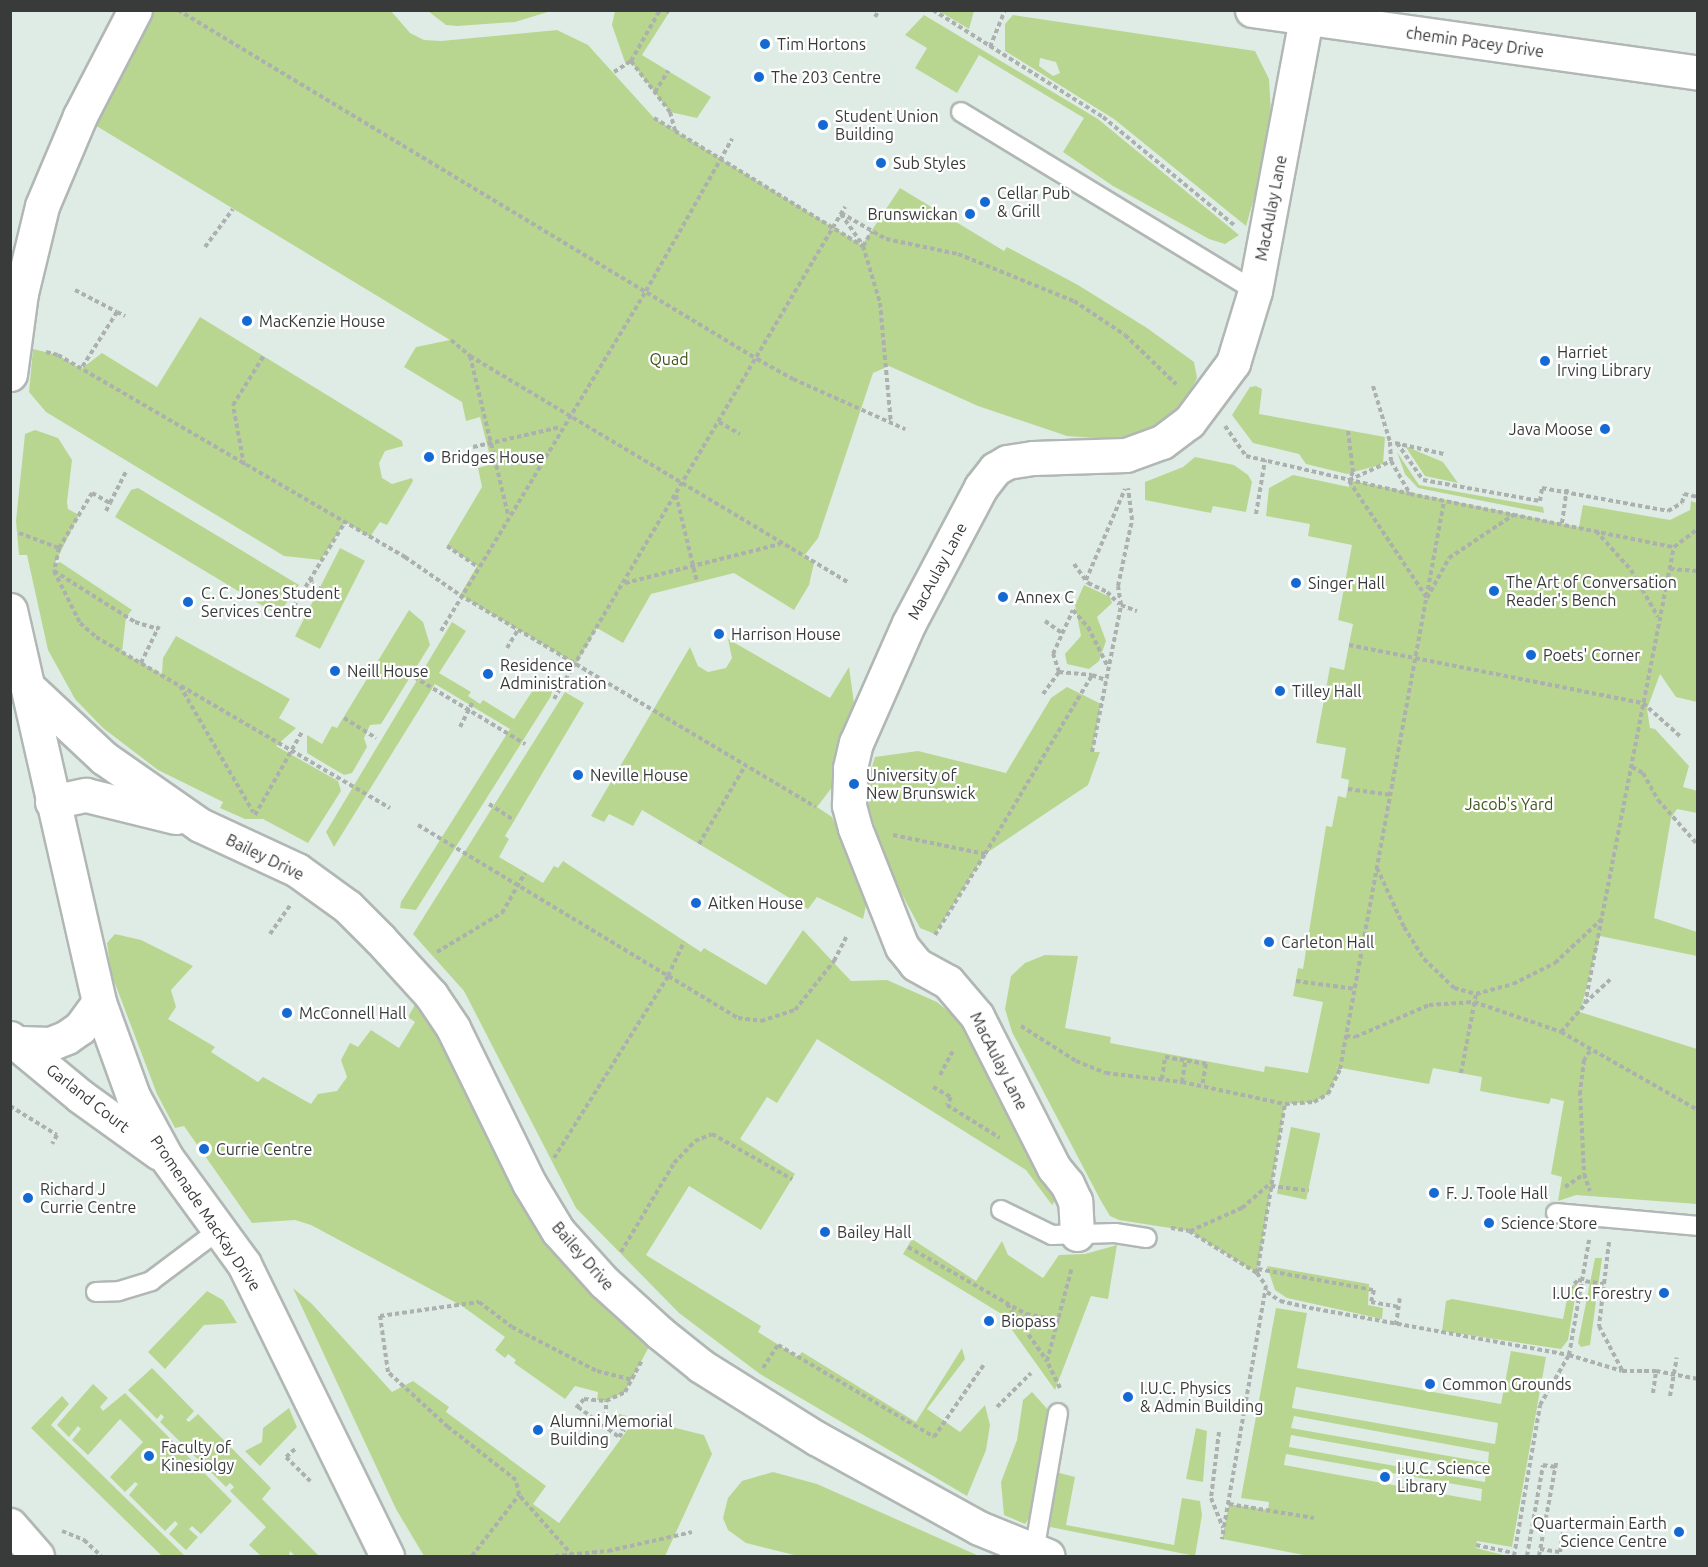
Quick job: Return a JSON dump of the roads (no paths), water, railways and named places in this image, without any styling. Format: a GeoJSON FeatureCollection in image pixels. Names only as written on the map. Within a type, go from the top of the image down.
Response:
{"type":"FeatureCollection","features":[{"type":"Feature","properties":{"kind":"street"},"geometry":{"type":"LineString","coordinates":[[10,374],[21,293],[49,187],[80,116],[135,10]]}},
{"type":"Feature","properties":{"kind":"street","name":"chemin Pacey Drive"},"geometry":{"type":"LineString","coordinates":[[1252,10],[1698,73]]}},
{"type":"Feature","properties":{"kind":"street","name":"MacAulay Lane"},"geometry":{"type":"LineString","coordinates":[[1077,1234],[1075,1201],[1067,1184],[1054,1168],[977,1016],[948,982],[916,964],[902,947],[849,806],[850,768],[856,742],[909,623],[981,487],[995,469],[1007,462],[1033,458],[1126,455],[1178,434],[1212,395],[1233,363],[1255,291],[1306,19]]}},
{"type":"Feature","properties":{"kind":"street","name":"Promenade MacKay Drive"},"geometry":{"type":"LineString","coordinates":[[10,610],[99,1002],[133,1096],[166,1157],[219,1230],[263,1300],[387,1557]]}},
{"type":"Feature","properties":{"kind":"street","name":"Bailey Drive"},"geometry":{"type":"LineString","coordinates":[[28,687],[104,758],[200,825],[297,870],[325,889],[407,967],[453,1028],[529,1183],[558,1231],[604,1282],[701,1366],[918,1497],[1041,1554]]}},
{"type":"Feature","properties":{"kind":"street","name":"Bailey Drive"},"geometry":{"type":"LineString","coordinates":[[52,802],[86,795],[200,825]]}},
{"type":"Feature","properties":{"kind":"street"},"geometry":{"type":"LineString","coordinates":[[15,1041],[50,1044],[67,1037],[80,1028],[99,1002]]}},
{"type":"Feature","properties":{"kind":"street","name":"Garland Court"},"geometry":{"type":"LineString","coordinates":[[15,1041],[81,1096],[166,1157]]}},
{"type":"Feature","properties":{"kind":"street"},"geometry":{"type":"LineString","coordinates":[[10,1526],[37,1557]]}},
{"type":"Feature","properties":{"kind":"lane"},"geometry":{"type":"LineString","coordinates":[[961,112],[1255,291]]}},
{"type":"Feature","properties":{"kind":"lane"},"geometry":{"type":"LineString","coordinates":[[1001,1210],[1052,1234],[1115,1233],[1147,1238]]}},
{"type":"Feature","properties":{"kind":"lane"},"geometry":{"type":"LineString","coordinates":[[1556,1213],[1590,1218],[1698,1226]]}},
{"type":"Feature","properties":{"kind":"lane"},"geometry":{"type":"LineString","coordinates":[[96,1292],[119,1291],[151,1281],[219,1230]]}},
{"type":"Feature","properties":{"kind":"lane"},"geometry":{"type":"LineString","coordinates":[[1041,1554],[1058,1413]]}},
{"type":"Feature","properties":{"kind":"place","name":"Tim Hortons"},"geometry":{"type":"Point","coordinates":[765,44]}},
{"type":"Feature","properties":{"kind":"place","name":"The 203 Centre"},"geometry":{"type":"Point","coordinates":[759,77]}},
{"type":"Feature","properties":{"kind":"place","name":"Student Union Building"},"geometry":{"type":"Point","coordinates":[823,125]}},
{"type":"Feature","properties":{"kind":"place","name":"Sub Styles"},"geometry":{"type":"Point","coordinates":[881,163]}},
{"type":"Feature","properties":{"kind":"place","name":"Cellar Pub & Grill"},"geometry":{"type":"Point","coordinates":[985,202]}},
{"type":"Feature","properties":{"kind":"place","name":"Brunswickan"},"geometry":{"type":"Point","coordinates":[970,214]}},
{"type":"Feature","properties":{"kind":"place","name":"MacKenzie House"},"geometry":{"type":"Point","coordinates":[247,321]}},
{"type":"Feature","properties":{"kind":"place","name":"Harriet Irving Library"},"geometry":{"type":"Point","coordinates":[1545,361]}},
{"type":"Feature","properties":{"kind":"place","name":"Java Moose"},"geometry":{"type":"Point","coordinates":[1605,429]}},
{"type":"Feature","properties":{"kind":"place","name":"Bridges House"},"geometry":{"type":"Point","coordinates":[429,457]}},
{"type":"Feature","properties":{"kind":"place","name":"Singer Hall"},"geometry":{"type":"Point","coordinates":[1296,583]}},
{"type":"Feature","properties":{"kind":"place","name":"The Art of Conversation Reader's Bench"},"geometry":{"type":"Point","coordinates":[1494,591]}},
{"type":"Feature","properties":{"kind":"place","name":"Annex C"},"geometry":{"type":"Point","coordinates":[1003,597]}},
{"type":"Feature","properties":{"kind":"place","name":"C. C. Jones Student Services Centre"},"geometry":{"type":"Point","coordinates":[188,602]}},
{"type":"Feature","properties":{"kind":"place","name":"Harrison House"},"geometry":{"type":"Point","coordinates":[719,634]}},
{"type":"Feature","properties":{"kind":"place","name":"Poets' Corner"},"geometry":{"type":"Point","coordinates":[1531,655]}},
{"type":"Feature","properties":{"kind":"place","name":"Neill House"},"geometry":{"type":"Point","coordinates":[335,671]}},
{"type":"Feature","properties":{"kind":"place","name":"Residence Administration"},"geometry":{"type":"Point","coordinates":[488,674]}},
{"type":"Feature","properties":{"kind":"place","name":"Tilley Hall"},"geometry":{"type":"Point","coordinates":[1280,691]}},
{"type":"Feature","properties":{"kind":"place","name":"Neville House"},"geometry":{"type":"Point","coordinates":[578,775]}},
{"type":"Feature","properties":{"kind":"place","name":"University of New Brunswick"},"geometry":{"type":"Point","coordinates":[854,784]}},
{"type":"Feature","properties":{"kind":"place","name":"Aitken House"},"geometry":{"type":"Point","coordinates":[696,903]}},
{"type":"Feature","properties":{"kind":"place","name":"Carleton Hall"},"geometry":{"type":"Point","coordinates":[1269,942]}},
{"type":"Feature","properties":{"kind":"place","name":"McConnell Hall"},"geometry":{"type":"Point","coordinates":[287,1013]}},
{"type":"Feature","properties":{"kind":"place","name":"Currie Centre"},"geometry":{"type":"Point","coordinates":[204,1149]}},
{"type":"Feature","properties":{"kind":"place","name":"F. J. Toole Hall"},"geometry":{"type":"Point","coordinates":[1434,1193]}},
{"type":"Feature","properties":{"kind":"place","name":"Richard J Currie Centre"},"geometry":{"type":"Point","coordinates":[28,1198]}},
{"type":"Feature","properties":{"kind":"place","name":"Science Store"},"geometry":{"type":"Point","coordinates":[1489,1223]}},
{"type":"Feature","properties":{"kind":"place","name":"Bailey Hall"},"geometry":{"type":"Point","coordinates":[825,1232]}},
{"type":"Feature","properties":{"kind":"place","name":"I.U.C. Forestry"},"geometry":{"type":"Point","coordinates":[1664,1293]}},
{"type":"Feature","properties":{"kind":"place","name":"Biopass"},"geometry":{"type":"Point","coordinates":[989,1321]}},
{"type":"Feature","properties":{"kind":"place","name":"Common Grounds"},"geometry":{"type":"Point","coordinates":[1430,1384]}},
{"type":"Feature","properties":{"kind":"place","name":"I.U.C. Physics & Admin Building"},"geometry":{"type":"Point","coordinates":[1128,1397]}},
{"type":"Feature","properties":{"kind":"place","name":"Alumni Memorial Building"},"geometry":{"type":"Point","coordinates":[538,1430]}},
{"type":"Feature","properties":{"kind":"place","name":"Faculty of Kinesiolgy"},"geometry":{"type":"Point","coordinates":[149,1456]}},
{"type":"Feature","properties":{"kind":"place","name":"I.U.C. Science Library"},"geometry":{"type":"Point","coordinates":[1385,1477]}},
{"type":"Feature","properties":{"kind":"place","name":"Quartermain Earth Science Centre"},"geometry":{"type":"Point","coordinates":[1679,1532]}},
{"type":"Feature","properties":{"kind":"park label","name":"Quad"},"geometry":{"type":"Point","coordinates":[669,359]}},
{"type":"Feature","properties":{"kind":"park label","name":"Jacob's Yard"},"geometry":{"type":"Point","coordinates":[1509,804]}}]}
